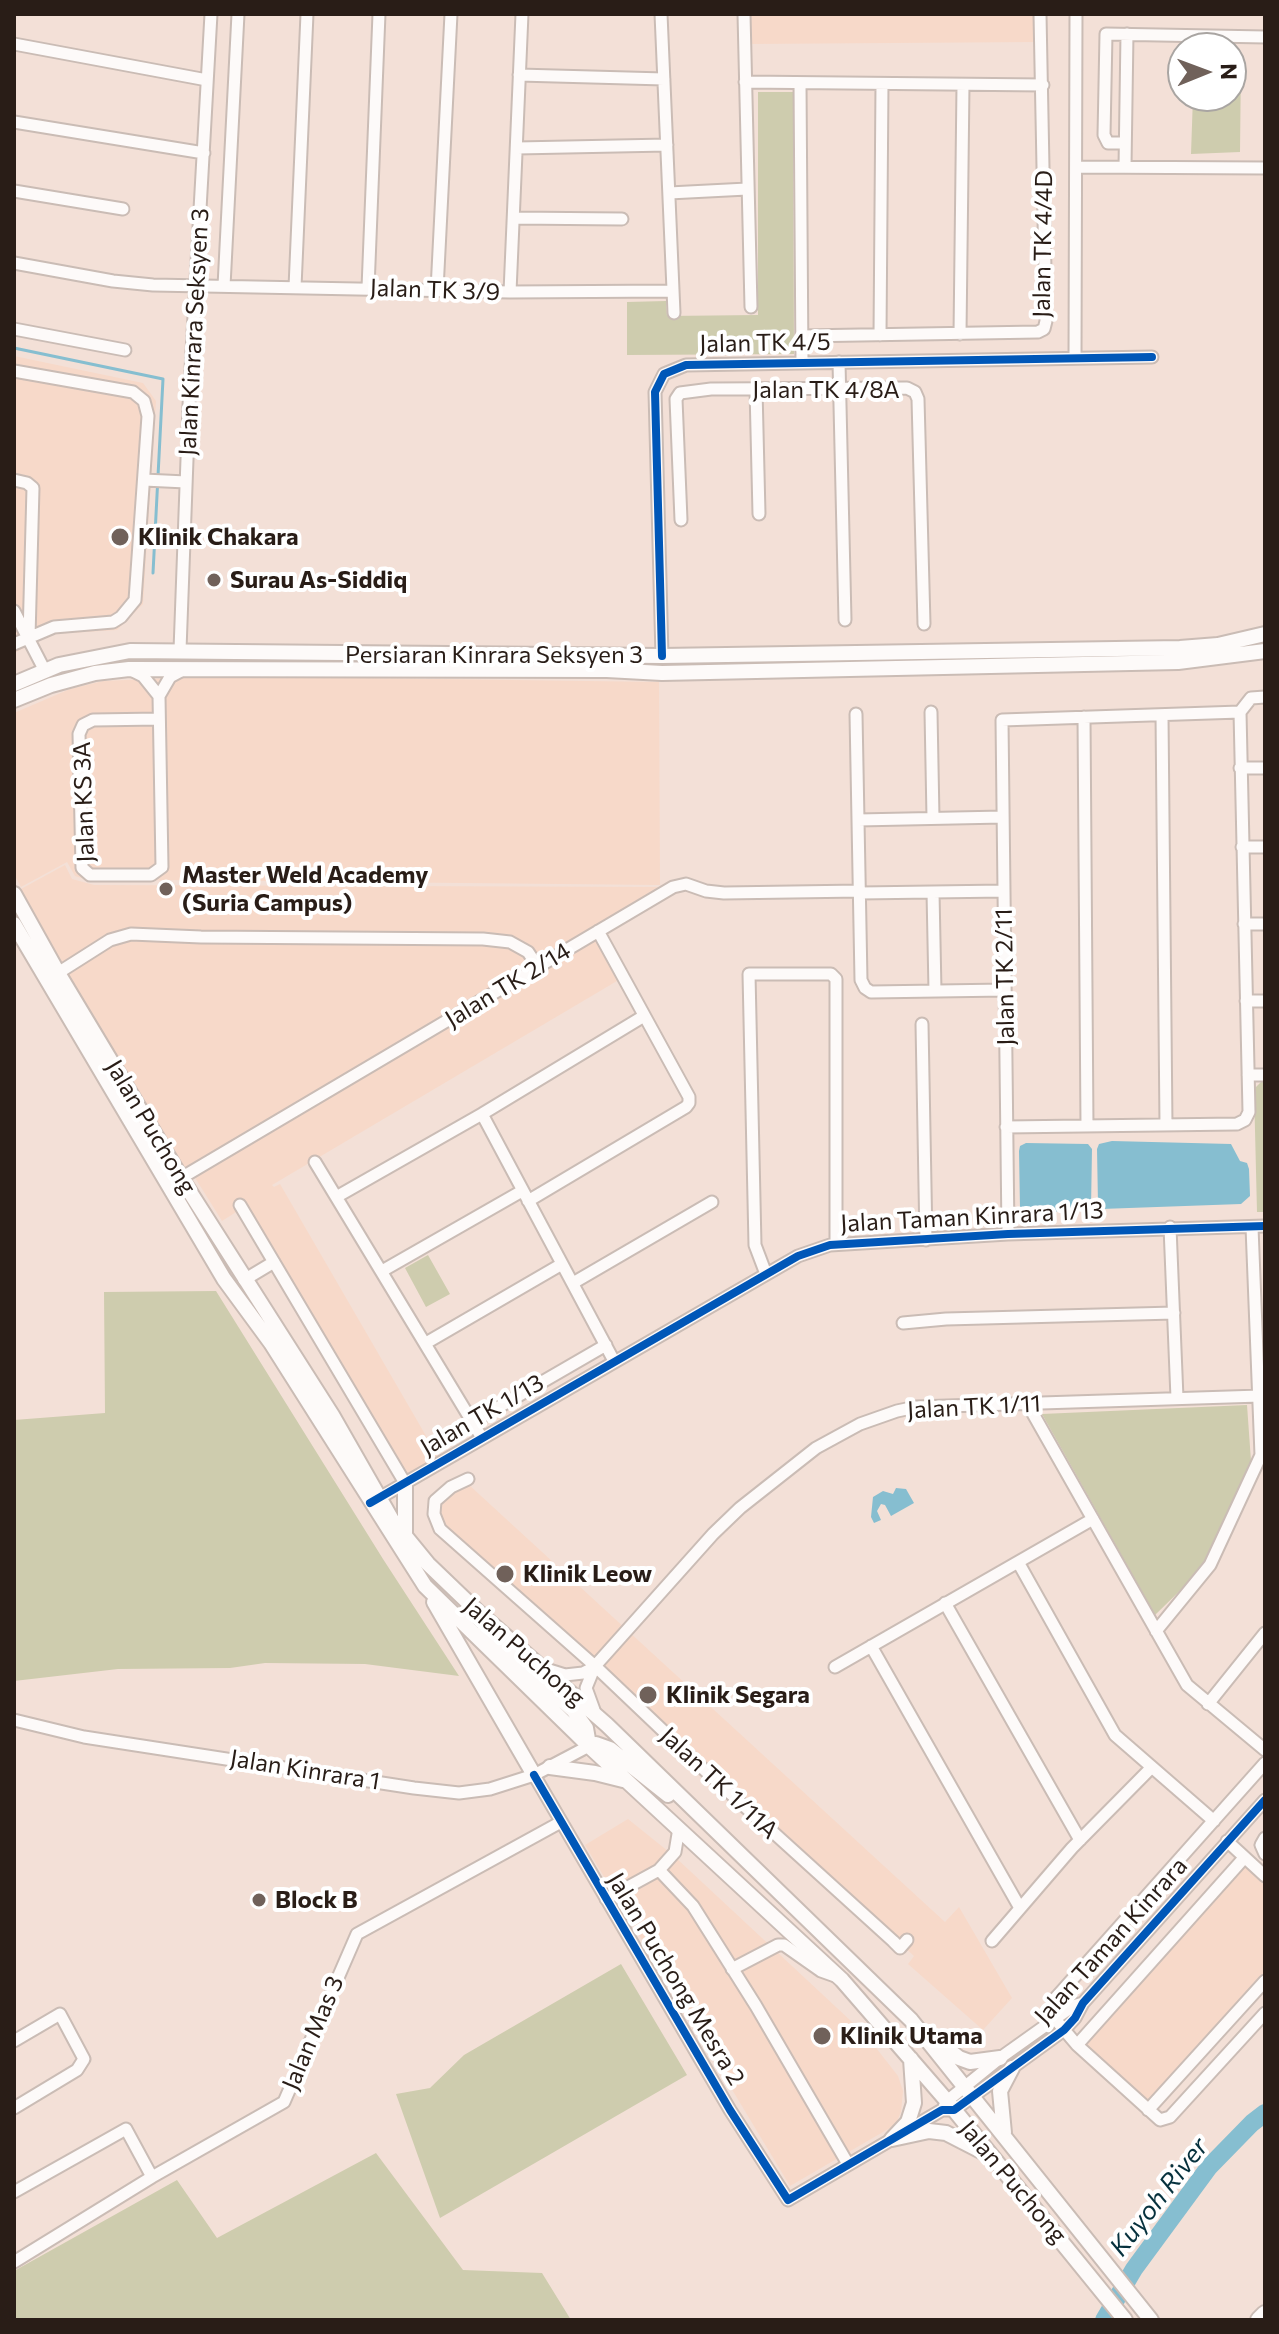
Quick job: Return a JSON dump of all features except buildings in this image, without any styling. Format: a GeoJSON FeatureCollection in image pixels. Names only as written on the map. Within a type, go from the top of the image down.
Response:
{"type":"FeatureCollection","features":[{"type":"Feature","properties":{"kind":"highway"},"geometry":{"type":"LineString","coordinates":[[1259,2320],[1265,2314]]}},
{"type":"Feature","properties":{"kind":"main road","name":"Persiaran Kinrara Seksyen 3"},"geometry":{"type":"LineString","coordinates":[[14,684],[45,671],[119,653],[180,650],[294,654],[662,656],[1180,648],[1218,645],[1265,634]]}},
{"type":"Feature","properties":{"kind":"main road","name":"Persiaran Kinrara Seksyen 3"},"geometry":{"type":"LineString","coordinates":[[14,700],[95,673],[129,669],[404,672],[607,670],[662,673],[1178,662],[1265,651]]}},
{"type":"Feature","properties":{"kind":"main road"},"geometry":{"type":"LineString","coordinates":[[607,670],[652,666],[662,656],[682,667],[740,671]]}},
{"type":"Feature","properties":{"kind":"main road","name":"Jalan Puchong"},"geometry":{"type":"LineString","coordinates":[[14,894],[181,1178],[324,1402],[375,1500],[425,1586],[589,1746],[842,1980],[911,2058],[947,2107],[1125,2320]]}},
{"type":"Feature","properties":{"kind":"main road","name":"Jalan Puchong"},"geometry":{"type":"LineString","coordinates":[[14,924],[224,1279],[271,1343],[375,1500],[428,1564],[597,1716],[911,2020],[1151,2320]]}},
{"type":"Feature","properties":{"kind":"main road"},"geometry":{"type":"LineString","coordinates":[[405,1483],[405,1535]]}},
{"type":"Feature","properties":{"kind":"main road"},"geometry":{"type":"LineString","coordinates":[[428,1564],[446,1593],[475,1623],[573,1710],[586,1728],[589,1746],[596,1744],[610,1749],[664,1793],[698,1812]]}},
{"type":"Feature","properties":{"kind":"main road"},"geometry":{"type":"LineString","coordinates":[[425,1586],[534,1775]]}},
{"type":"Feature","properties":{"kind":"main road"},"geometry":{"type":"LineString","coordinates":[[550,1767],[628,1781]]}},
{"type":"Feature","properties":{"kind":"main road"},"geometry":{"type":"LineString","coordinates":[[911,2020],[959,2058],[970,2062],[1000,2058]]}},
{"type":"Feature","properties":{"kind":"main road"},"geometry":{"type":"LineString","coordinates":[[892,2139],[908,2122],[914,2103],[911,2058]]}},
{"type":"Feature","properties":{"kind":"main road"},"geometry":{"type":"LineString","coordinates":[[1005,2136],[999,2100],[1000,2091],[1012,2068]]}},
{"type":"Feature","properties":{"kind":"main road"},"geometry":{"type":"LineString","coordinates":[[892,2139],[929,2131],[946,2133],[993,2159]]}},
{"type":"Feature","properties":{"kind":"street","name":"Jalan Kinrara Seksyen 3"},"geometry":{"type":"LineString","coordinates":[[180,650],[182,482],[198,286],[211,14]]}},
{"type":"Feature","properties":{"kind":"street"},"geometry":{"type":"LineString","coordinates":[[224,286],[238,14]]}},
{"type":"Feature","properties":{"kind":"street"},"geometry":{"type":"LineString","coordinates":[[295,287],[307,14]]}},
{"type":"Feature","properties":{"kind":"street"},"geometry":{"type":"LineString","coordinates":[[368,288],[379,14]]}},
{"type":"Feature","properties":{"kind":"street"},"geometry":{"type":"LineString","coordinates":[[437,290],[451,14]]}},
{"type":"Feature","properties":{"kind":"street"},"geometry":{"type":"LineString","coordinates":[[510,292],[522,14]]}},
{"type":"Feature","properties":{"kind":"street"},"geometry":{"type":"LineString","coordinates":[[661,14],[674,313]]}},
{"type":"Feature","properties":{"kind":"street"},"geometry":{"type":"LineString","coordinates":[[744,14],[751,307]]}},
{"type":"Feature","properties":{"kind":"street","name":"Jalan TK 4/4D"},"geometry":{"type":"LineString","coordinates":[[802,336],[1038,332],[1044,329],[1040,14]]}},
{"type":"Feature","properties":{"kind":"street"},"geometry":{"type":"LineString","coordinates":[[1075,358],[1076,14]]}},
{"type":"Feature","properties":{"kind":"street"},"geometry":{"type":"LineString","coordinates":[[1125,143],[1108,143],[1104,135],[1106,34],[1265,37]]}},
{"type":"Feature","properties":{"kind":"street"},"geometry":{"type":"LineString","coordinates":[[1125,167],[1127,34]]}},
{"type":"Feature","properties":{"kind":"street"},"geometry":{"type":"LineString","coordinates":[[14,44],[207,80]]}},
{"type":"Feature","properties":{"kind":"street"},"geometry":{"type":"LineString","coordinates":[[519,75],[664,79]]}},
{"type":"Feature","properties":{"kind":"street"},"geometry":{"type":"LineString","coordinates":[[745,82],[1043,85]]}},
{"type":"Feature","properties":{"kind":"street"},"geometry":{"type":"LineString","coordinates":[[800,83],[802,362]]}},
{"type":"Feature","properties":{"kind":"street"},"geometry":{"type":"LineString","coordinates":[[880,335],[882,84]]}},
{"type":"Feature","properties":{"kind":"street"},"geometry":{"type":"LineString","coordinates":[[960,334],[963,85]]}},
{"type":"Feature","properties":{"kind":"street"},"geometry":{"type":"LineString","coordinates":[[14,122],[204,153]]}},
{"type":"Feature","properties":{"kind":"street"},"geometry":{"type":"LineString","coordinates":[[517,148],[667,145]]}},
{"type":"Feature","properties":{"kind":"street"},"geometry":{"type":"LineString","coordinates":[[1076,167],[1265,168]]}},
{"type":"Feature","properties":{"kind":"street"},"geometry":{"type":"LineString","coordinates":[[669,193],[747,189]]}},
{"type":"Feature","properties":{"kind":"street"},"geometry":{"type":"LineString","coordinates":[[14,191],[123,209]]}},
{"type":"Feature","properties":{"kind":"street"},"geometry":{"type":"LineString","coordinates":[[514,218],[622,219]]}},
{"type":"Feature","properties":{"kind":"street","name":"Jalan TK 3/9"},"geometry":{"type":"LineString","coordinates":[[14,263],[129,283],[198,286],[510,292],[673,291]]}},
{"type":"Feature","properties":{"kind":"street"},"geometry":{"type":"LineString","coordinates":[[14,329],[125,350]]}},
{"type":"Feature","properties":{"kind":"street","name":"Jalan TK 4/5"},"geometry":{"type":"LineString","coordinates":[[662,656],[655,392],[664,374],[686,365],[1152,357]]}},
{"type":"Feature","properties":{"kind":"street"},"geometry":{"type":"LineString","coordinates":[[839,362],[845,620]]}},
{"type":"Feature","properties":{"kind":"street"},"geometry":{"type":"LineString","coordinates":[[14,371],[133,392],[144,401],[148,416],[148,480],[135,600],[113,622],[54,627],[14,644]]}},
{"type":"Feature","properties":{"kind":"street","name":"Jalan TK 4/8A"},"geometry":{"type":"LineString","coordinates":[[681,520],[676,399],[680,393],[711,389],[907,388],[915,392],[918,399],[924,624]]}},
{"type":"Feature","properties":{"kind":"street"},"geometry":{"type":"LineString","coordinates":[[756,389],[759,514]]}},
{"type":"Feature","properties":{"kind":"street"},"geometry":{"type":"LineString","coordinates":[[14,480],[33,488],[29,637]]}},
{"type":"Feature","properties":{"kind":"street"},"geometry":{"type":"LineString","coordinates":[[148,480],[182,482]]}},
{"type":"Feature","properties":{"kind":"street"},"geometry":{"type":"LineString","coordinates":[[14,611],[45,671]]}},
{"type":"Feature","properties":{"kind":"street"},"geometry":{"type":"LineString","coordinates":[[129,669],[143,676],[159,696],[170,677],[192,668],[180,650],[165,668]]}},
{"type":"Feature","properties":{"kind":"street","name":"Jalan KS 3A"},"geometry":{"type":"LineString","coordinates":[[159,696],[162,867],[151,875],[90,875],[82,868],[79,734],[83,725],[93,720],[159,719]]}},
{"type":"Feature","properties":{"kind":"street"},"geometry":{"type":"LineString","coordinates":[[1006,1127],[1237,1124],[1245,1120],[1249,1112],[1240,712],[1251,698],[1265,697]]}},
{"type":"Feature","properties":{"kind":"street"},"geometry":{"type":"LineString","coordinates":[[931,712],[933,818]]}},
{"type":"Feature","properties":{"kind":"street"},"geometry":{"type":"LineString","coordinates":[[1087,1126],[1084,717],[1240,712]]}},
{"type":"Feature","properties":{"kind":"street"},"geometry":{"type":"LineString","coordinates":[[856,714],[861,980],[865,988],[871,992],[1005,990]]}},
{"type":"Feature","properties":{"kind":"street"},"geometry":{"type":"LineString","coordinates":[[1162,715],[1166,1125]]}},
{"type":"Feature","properties":{"kind":"street","name":"Jalan TK 2/11"},"geometry":{"type":"LineString","coordinates":[[1008,1234],[1002,720],[1084,717]]}},
{"type":"Feature","properties":{"kind":"street"},"geometry":{"type":"LineString","coordinates":[[1240,768],[1265,768]]}},
{"type":"Feature","properties":{"kind":"street"},"geometry":{"type":"LineString","coordinates":[[858,820],[1003,817]]}},
{"type":"Feature","properties":{"kind":"street"},"geometry":{"type":"LineString","coordinates":[[1242,847],[1265,847]]}},
{"type":"Feature","properties":{"kind":"street","name":"Jalan TK 2/14"},"geometry":{"type":"LineString","coordinates":[[181,1178],[673,887],[686,884],[715,893],[1004,891]]}},
{"type":"Feature","properties":{"kind":"street"},"geometry":{"type":"LineString","coordinates":[[933,892],[935,991]]}},
{"type":"Feature","properties":{"kind":"street"},"geometry":{"type":"LineString","coordinates":[[1244,924],[1265,924]]}},
{"type":"Feature","properties":{"kind":"street"},"geometry":{"type":"LineString","coordinates":[[382,1271],[686,1107],[689,1097],[598,931]]}},
{"type":"Feature","properties":{"kind":"street"},"geometry":{"type":"LineString","coordinates":[[58,973],[110,940],[131,934],[483,939],[510,942],[528,952],[538,967]]}},
{"type":"Feature","properties":{"kind":"street"},"geometry":{"type":"LineString","coordinates":[[766,1274],[755,1245],[749,974],[831,974],[836,979],[836,1244]]}},
{"type":"Feature","properties":{"kind":"street"},"geometry":{"type":"LineString","coordinates":[[1246,1001],[1265,1001]]}},
{"type":"Feature","properties":{"kind":"street"},"geometry":{"type":"LineString","coordinates":[[338,1196],[644,1016]]}},
{"type":"Feature","properties":{"kind":"street"},"geometry":{"type":"LineString","coordinates":[[922,1024],[926,1240]]}},
{"type":"Feature","properties":{"kind":"street"},"geometry":{"type":"LineString","coordinates":[[1248,1075],[1265,1075]]}},
{"type":"Feature","properties":{"kind":"street"},"geometry":{"type":"LineString","coordinates":[[482,1114],[614,1361]]}},
{"type":"Feature","properties":{"kind":"street"},"geometry":{"type":"LineString","coordinates":[[315,1162],[482,1438]]}},
{"type":"Feature","properties":{"kind":"street"},"geometry":{"type":"LineString","coordinates":[[573,1283],[712,1202]]}},
{"type":"Feature","properties":{"kind":"street"},"geometry":{"type":"LineString","coordinates":[[240,1205],[405,1483]]}},
{"type":"Feature","properties":{"kind":"street"},"geometry":{"type":"LineString","coordinates":[[1156,1631],[1210,1565],[1263,1455],[1259,1226]]}},
{"type":"Feature","properties":{"kind":"street","name":"Jalan Taman Kinrara 1/13"},"geometry":{"type":"LineString","coordinates":[[614,1361],[798,1256],[836,1244],[1170,1227],[1259,1226]]}},
{"type":"Feature","properties":{"kind":"street"},"geometry":{"type":"LineString","coordinates":[[1170,1227],[1177,1398]]}},
{"type":"Feature","properties":{"kind":"street"},"geometry":{"type":"LineString","coordinates":[[244,1280],[274,1262]]}},
{"type":"Feature","properties":{"kind":"street"},"geometry":{"type":"LineString","coordinates":[[426,1343],[562,1264]]}},
{"type":"Feature","properties":{"kind":"street"},"geometry":{"type":"LineString","coordinates":[[903,1323],[946,1319],[1174,1313]]}},
{"type":"Feature","properties":{"kind":"street"},"geometry":{"type":"LineString","coordinates":[[473,1422],[606,1345]]}},
{"type":"Feature","properties":{"kind":"street","name":"Jalan TK 1/13"},"geometry":{"type":"LineString","coordinates":[[375,1500],[614,1361]]}},
{"type":"Feature","properties":{"kind":"street","name":"Jalan TK 1/11"},"geometry":{"type":"LineString","coordinates":[[595,1666],[740,1508],[816,1448],[860,1424],[916,1407],[1260,1396]]}},
{"type":"Feature","properties":{"kind":"street"},"geometry":{"type":"LineString","coordinates":[[1027,1403],[1187,1685],[1265,1750]]}},
{"type":"Feature","properties":{"kind":"street","name":"Jalan TK 1/11A"},"geometry":{"type":"LineString","coordinates":[[468,1479],[451,1487],[435,1501],[434,1514],[440,1529],[595,1666],[900,1948],[907,1940]]}},
{"type":"Feature","properties":{"kind":"street"},"geometry":{"type":"LineString","coordinates":[[835,1667],[1093,1519]]}},
{"type":"Feature","properties":{"kind":"street"},"geometry":{"type":"LineString","coordinates":[[1018,1562],[1115,1735],[1214,1821]]}},
{"type":"Feature","properties":{"kind":"street"},"geometry":{"type":"LineString","coordinates":[[945,1603],[1080,1840]]}},
{"type":"Feature","properties":{"kind":"street"},"geometry":{"type":"LineString","coordinates":[[1208,1704],[1265,1633]]}},
{"type":"Feature","properties":{"kind":"street"},"geometry":{"type":"LineString","coordinates":[[871,1646],[1020,1908]]}},
{"type":"Feature","properties":{"kind":"street"},"geometry":{"type":"LineString","coordinates":[[541,1667],[565,1675],[583,1673],[595,1666]]}},
{"type":"Feature","properties":{"kind":"street"},"geometry":{"type":"LineString","coordinates":[[595,1666],[586,1688],[597,1716]]}},
{"type":"Feature","properties":{"kind":"street","name":"Jalan Kinrara 1"},"geometry":{"type":"LineString","coordinates":[[14,1720],[84,1737],[459,1793],[490,1789],[534,1775],[589,1746]]}},
{"type":"Feature","properties":{"kind":"street"},"geometry":{"type":"LineString","coordinates":[[1053,2001],[1265,1763]]}},
{"type":"Feature","properties":{"kind":"street"},"geometry":{"type":"LineString","coordinates":[[992,1941],[1080,1840],[1151,1768]]}},
{"type":"Feature","properties":{"kind":"street","name":"Jalan Puchong Mesra 2"},"geometry":{"type":"LineString","coordinates":[[534,1775],[730,2110],[788,2200],[848,2164]]}},
{"type":"Feature","properties":{"kind":"street","name":"Jalan Taman Kinrara"},"geometry":{"type":"LineString","coordinates":[[970,2091],[1012,2068],[1064,2030],[1083,2003],[1265,1800]]}},
{"type":"Feature","properties":{"kind":"street","name":"Jalan Mas 3"},"geometry":{"type":"LineString","coordinates":[[14,2262],[152,2177],[284,2102],[357,1934],[561,1822]]}},
{"type":"Feature","properties":{"kind":"street"},"geometry":{"type":"LineString","coordinates":[[606,1899],[659,1870],[675,1852],[679,1828]]}},
{"type":"Feature","properties":{"kind":"street"},"geometry":{"type":"LineString","coordinates":[[1265,1838],[1261,1845],[1265,1854]]}},
{"type":"Feature","properties":{"kind":"street"},"geometry":{"type":"LineString","coordinates":[[1227,1841],[1265,1876]]}},
{"type":"Feature","properties":{"kind":"street"},"geometry":{"type":"LineString","coordinates":[[1077,2045],[1244,1858]]}},
{"type":"Feature","properties":{"kind":"street"},"geometry":{"type":"LineString","coordinates":[[659,1870],[693,1906],[848,2164],[970,2091]]}},
{"type":"Feature","properties":{"kind":"street"},"geometry":{"type":"LineString","coordinates":[[732,1969],[778,1945],[784,1945],[821,1971],[842,1980]]}},
{"type":"Feature","properties":{"kind":"street"},"geometry":{"type":"LineString","coordinates":[[1148,2110],[1265,1981]]}},
{"type":"Feature","properties":{"kind":"street","name":"Jalan Taman Kinrara"},"geometry":{"type":"LineString","coordinates":[[970,2091],[1000,2058],[1073,2006],[1083,2003]]}},
{"type":"Feature","properties":{"kind":"street"},"geometry":{"type":"LineString","coordinates":[[1055,2019],[1077,2045],[1160,2120],[1170,2117],[1265,2013]]}},
{"type":"Feature","properties":{"kind":"street"},"geometry":{"type":"LineString","coordinates":[[14,2041],[60,2014],[83,2054],[83,2064],[77,2070],[14,2108]]}},
{"type":"Feature","properties":{"kind":"street"},"geometry":{"type":"LineString","coordinates":[[14,2192],[126,2129],[152,2177]]}},
{"type":"Feature","properties":{"kind":"shaded area"},"geometry":{"type":"Polygon","coordinates":[[[747,14],[1037,14],[1038,42],[748,44],[747,14]]]}},
{"type":"Feature","properties":{"kind":"shaded area"},"geometry":{"type":"Polygon","coordinates":[[[758,92],[793,92],[794,354],[627,355],[627,302],[666,301],[667,316],[758,315],[758,92]]]}},
{"type":"Feature","properties":{"kind":"shaded area"},"geometry":{"type":"Polygon","coordinates":[[[1192,112],[1240,112],[1240,152],[1191,154],[1192,112]]]}},
{"type":"Feature","properties":{"kind":"shaded area"},"geometry":{"type":"Polygon","coordinates":[[[14,356],[143,383],[156,401],[143,604],[117,630],[54,634],[14,653],[14,356]]]}},
{"type":"Feature","properties":{"kind":"shaded area"},"geometry":{"type":"Polygon","coordinates":[[[219,676],[659,682],[660,885],[94,882],[75,876],[67,862],[21,887],[14,874],[14,713],[70,689],[103,681],[219,676]]]}},
{"type":"Feature","properties":{"kind":"shaded area"},"geometry":{"type":"Polygon","coordinates":[[[65,865],[72,879],[94,885],[662,887],[591,931],[617,981],[272,1185],[280,1184],[440,1460],[406,1480],[244,1207],[222,1221],[194,1176],[186,1173],[21,889],[65,865]]]}},
{"type":"Feature","properties":{"kind":"shaded area"},"geometry":{"type":"Polygon","coordinates":[[[1265,1081],[1265,1212],[1257,1212],[1254,1089],[1265,1081]]]}},
{"type":"Feature","properties":{"kind":"shaded area"},"geometry":{"type":"Polygon","coordinates":[[[428,1255],[450,1294],[426,1307],[405,1268],[428,1255]]]}},
{"type":"Feature","properties":{"kind":"shaded area"},"geometry":{"type":"Polygon","coordinates":[[[216,1291],[459,1676],[365,1664],[265,1663],[230,1668],[118,1669],[14,1681],[14,1420],[105,1413],[104,1292],[216,1291]]]}},
{"type":"Feature","properties":{"kind":"shaded area"},"geometry":{"type":"Polygon","coordinates":[[[1247,1405],[1251,1461],[1200,1571],[1155,1615],[1042,1414],[1247,1405]]]}},
{"type":"Feature","properties":{"kind":"shaded area"},"geometry":{"type":"Polygon","coordinates":[[[468,1484],[945,1922],[959,1907],[1012,1998],[983,2030],[908,1964],[914,1956],[443,1526],[437,1514],[438,1503],[453,1490],[468,1484]]]}},
{"type":"Feature","properties":{"kind":"shaded area"},"geometry":{"type":"Polygon","coordinates":[[[628,1819],[674,1856],[866,2035],[898,2076],[903,2091],[901,2112],[890,2128],[790,2186],[585,1845],[628,1819]]]}},
{"type":"Feature","properties":{"kind":"shaded area"},"geometry":{"type":"Polygon","coordinates":[[[1245,1864],[1265,1882],[1265,1975],[1149,2104],[1082,2045],[1245,1864]]]}},
{"type":"Feature","properties":{"kind":"shaded area"},"geometry":{"type":"Polygon","coordinates":[[[621,1964],[687,2075],[440,2218],[396,2094],[430,2088],[464,2055],[621,1964]]]}},
{"type":"Feature","properties":{"kind":"shaded area"},"geometry":{"type":"Polygon","coordinates":[[[376,2153],[463,2270],[542,2273],[571,2320],[14,2320],[14,2271],[177,2180],[217,2238],[376,2153]]]}},
{"type":"Feature","properties":{"kind":"water"},"geometry":{"type":"Polygon","coordinates":[[[1112,1141],[1231,1144],[1240,1161],[1247,1163],[1250,1196],[1241,1204],[1101,1209],[1098,1204],[1097,1149],[1099,1144],[1112,1141]]]}},
{"type":"Feature","properties":{"kind":"water"},"geometry":{"type":"Polygon","coordinates":[[[1026,1143],[1088,1144],[1092,1149],[1091,1208],[1087,1211],[1024,1212],[1020,1208],[1019,1151],[1020,1146],[1026,1143]]]}},
{"type":"Feature","properties":{"kind":"water"},"geometry":{"type":"Polygon","coordinates":[[[896,1488],[906,1489],[914,1503],[891,1516],[885,1505],[881,1504],[877,1511],[881,1520],[874,1523],[871,1517],[873,1497],[883,1491],[893,1494],[896,1488]]]}},
{"type":"Feature","properties":{"kind":"waterway"},"geometry":{"type":"LineString","coordinates":[[14,348],[163,379],[153,573]]}},
{"type":"Feature","properties":{"kind":"waterway","name":"Kuyoh River"},"geometry":{"type":"LineString","coordinates":[[1104,2320],[1134,2269],[1209,2167],[1265,2113]]}},
{"type":"Feature","properties":{"kind":"cycle path"},"geometry":{"type":"LineString","coordinates":[[662,656],[655,392],[664,374],[686,365],[1152,357]]}},
{"type":"Feature","properties":{"kind":"cycle path"},"geometry":{"type":"LineString","coordinates":[[370,1503],[798,1256],[830,1245],[1008,1234],[1265,1226]]}},
{"type":"Feature","properties":{"kind":"cycle path"},"geometry":{"type":"LineString","coordinates":[[534,1775],[730,2110],[788,2200],[942,2110],[954,2110],[1064,2030],[1083,2003],[1265,1800]]}},
{"type":"Feature","properties":{"kind":"place","name":"Klinik Chakara"},"geometry":{"type":"Point","coordinates":[120,537]}},
{"type":"Feature","properties":{"kind":"place","name":"Surau As-Siddiq"},"geometry":{"type":"Point","coordinates":[214,580]}},
{"type":"Feature","properties":{"kind":"place","name":"Master Weld Academy (Suria Campus)"},"geometry":{"type":"Point","coordinates":[166,889]}},
{"type":"Feature","properties":{"kind":"place","name":"Klinik Leow"},"geometry":{"type":"Point","coordinates":[505,1574]}},
{"type":"Feature","properties":{"kind":"place","name":"Klinik Segara"},"geometry":{"type":"Point","coordinates":[648,1695]}},
{"type":"Feature","properties":{"kind":"place","name":"Block B"},"geometry":{"type":"Point","coordinates":[259,1900]}},
{"type":"Feature","properties":{"kind":"place","name":"Klinik Utama"},"geometry":{"type":"Point","coordinates":[822,2036]}}]}
